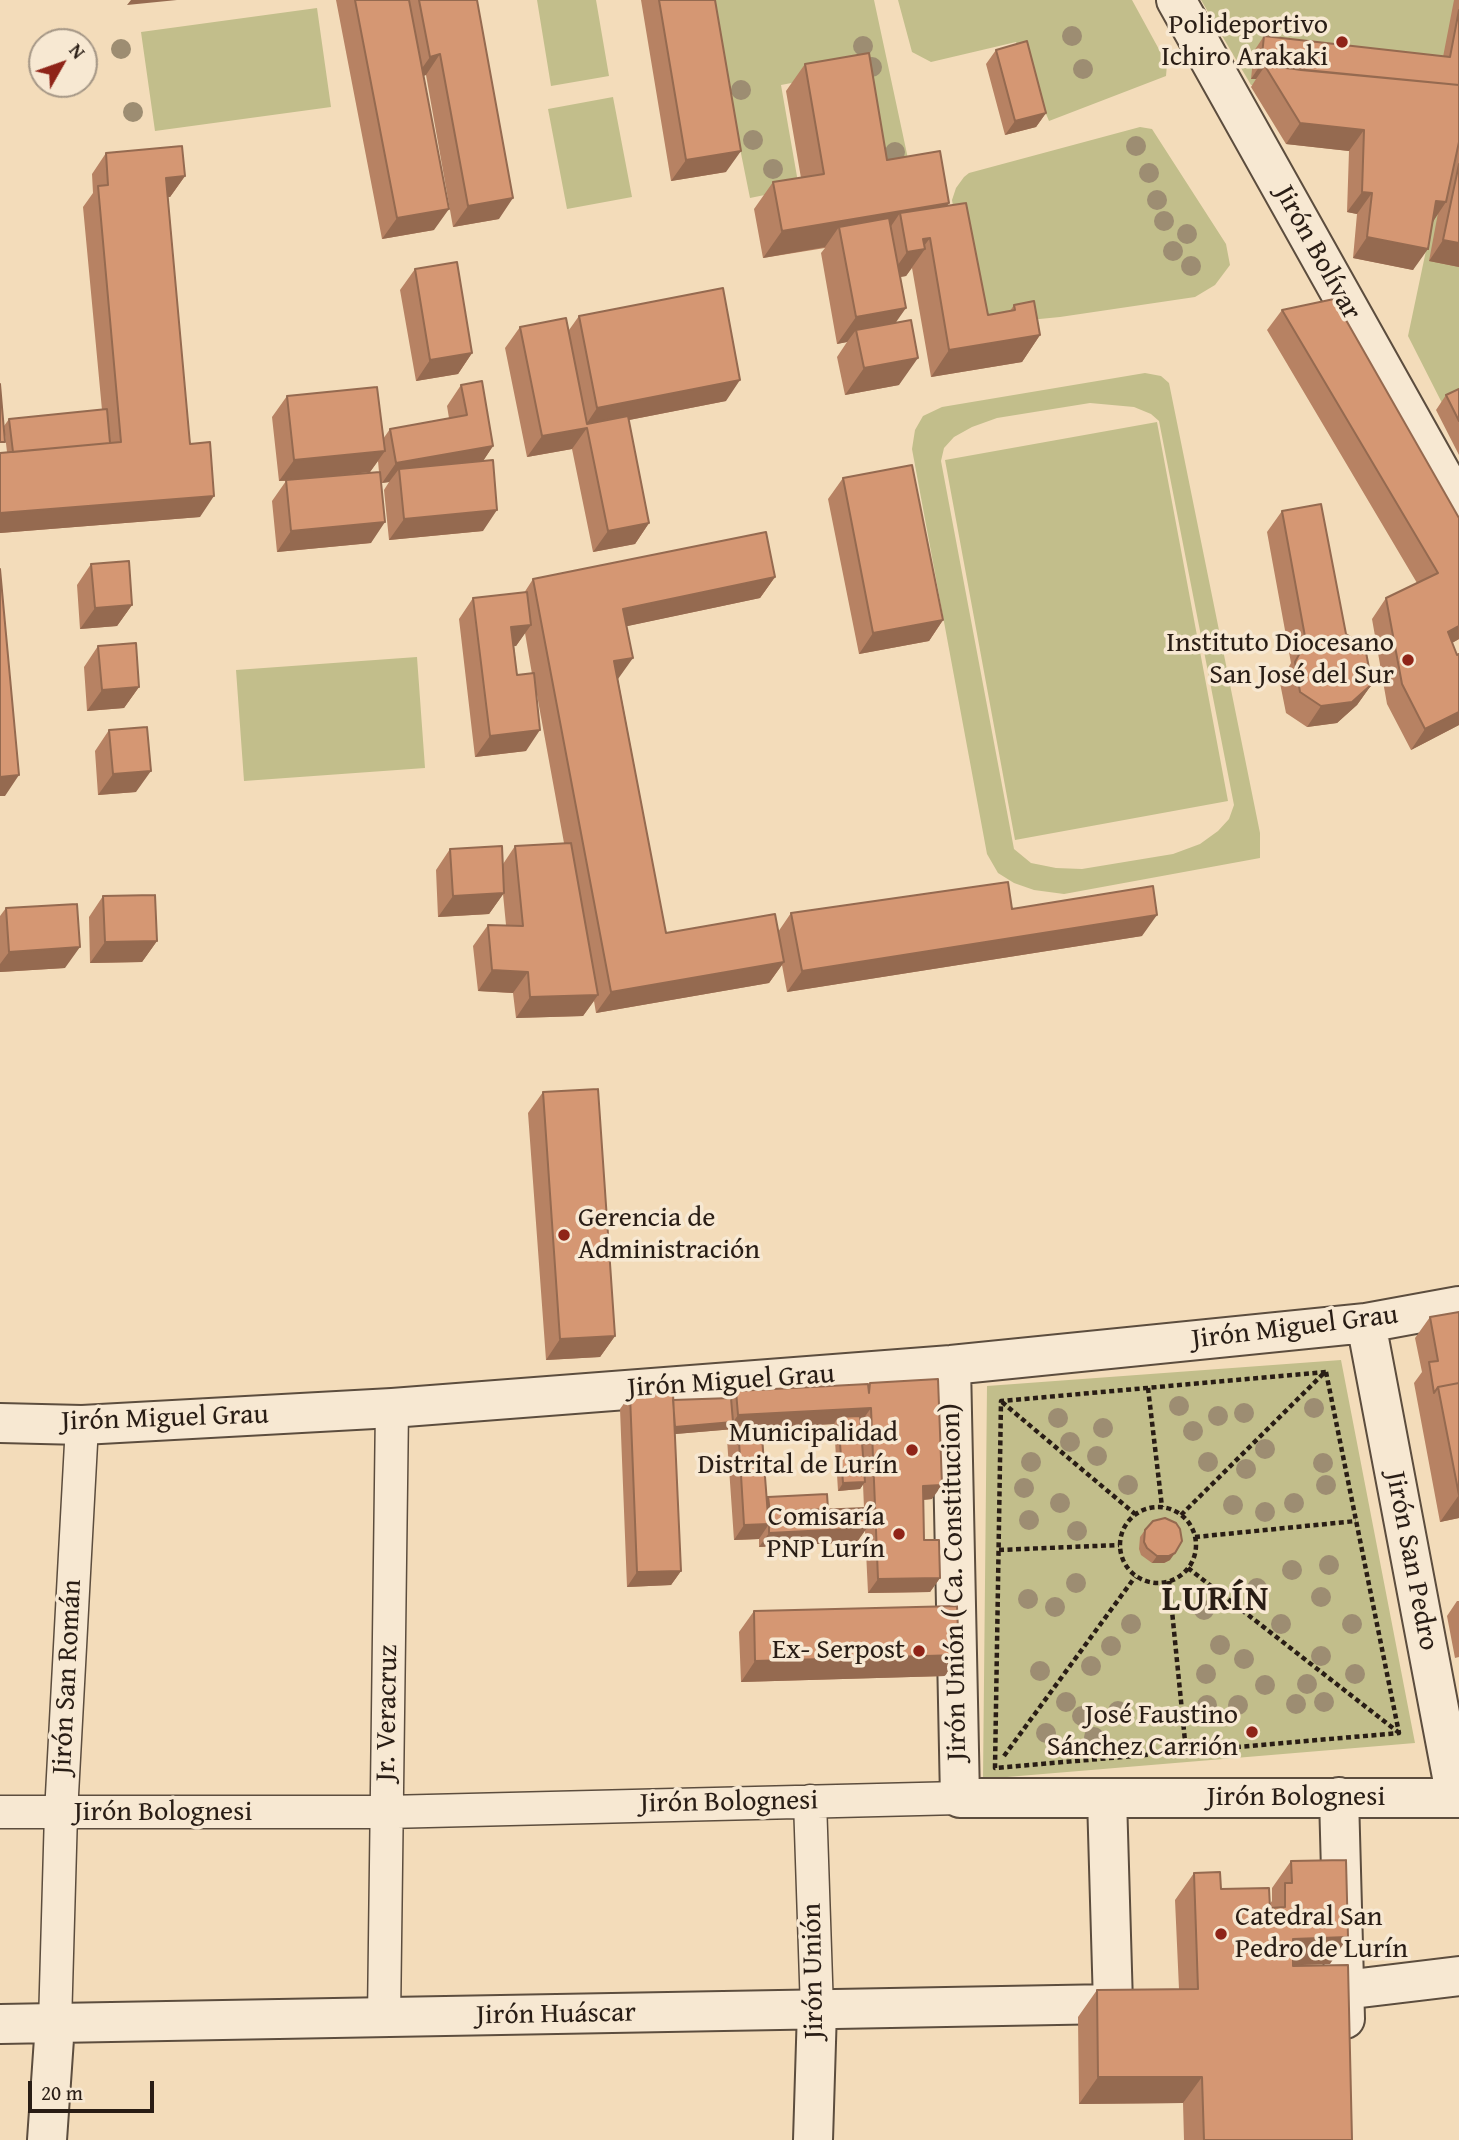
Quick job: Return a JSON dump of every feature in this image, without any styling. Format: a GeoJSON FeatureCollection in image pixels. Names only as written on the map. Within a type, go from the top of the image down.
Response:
{"type":"FeatureCollection","features":[{"type":"Feature","properties":{"kind":"street","name":"Jirón Bolívar"},"geometry":{"type":"LineString","coordinates":[[1176,0],[1459,505]]}},
{"type":"Feature","properties":{"kind":"street","name":"Jirón Miguel Grau"},"geometry":{"type":"LineString","coordinates":[[0,1423],[82,1425],[392,1408],[951,1365],[1366,1323],[1459,1306]]}},
{"type":"Feature","properties":{"kind":"street","name":"Jirón San Pedro"},"geometry":{"type":"LineString","coordinates":[[1366,1323],[1457,1798]]}},
{"type":"Feature","properties":{"kind":"street","name":"Jirón Unión ( Ca. Constitucion)"},"geometry":{"type":"LineString","coordinates":[[951,1365],[960,1798]]}},
{"type":"Feature","properties":{"kind":"street","name":"Jr. Veracruz"},"geometry":{"type":"LineString","coordinates":[[384,2018],[392,1408]]}},
{"type":"Feature","properties":{"kind":"street","name":"Jirón San Román"},"geometry":{"type":"LineString","coordinates":[[47,2140],[55,2024],[61,1813],[82,1425]]}},
{"type":"Feature","properties":{"kind":"street"},"geometry":{"type":"LineString","coordinates":[[1339,1797],[1346,2058]]}},
{"type":"Feature","properties":{"kind":"street","name":"Jirón Bolognesi"},"geometry":{"type":"LineString","coordinates":[[0,1812],[387,1812],[960,1798],[1457,1798]]}},
{"type":"Feature","properties":{"kind":"street","name":"Jirón Huáscar"},"geometry":{"type":"LineString","coordinates":[[0,2024],[1113,2004],[1107,1798]]}},
{"type":"Feature","properties":{"kind":"street","name":"Jirón Unión"},"geometry":{"type":"LineString","coordinates":[[810,1801],[817,2010],[813,2140]]}},
{"type":"Feature","properties":{"kind":"street"},"geometry":{"type":"LineString","coordinates":[[1344,1990],[1459,1976]]}},
{"type":"Feature","properties":{"kind":"path"},"geometry":{"type":"LineString","coordinates":[[1001,1401],[1326,1372]]}},
{"type":"Feature","properties":{"kind":"path"},"geometry":{"type":"LineString","coordinates":[[1181,1515],[1326,1372]]}},
{"type":"Feature","properties":{"kind":"path"},"geometry":{"type":"LineString","coordinates":[[1326,1372],[1399,1733]]}},
{"type":"Feature","properties":{"kind":"path"},"geometry":{"type":"LineString","coordinates":[[1148,1388],[1162,1507]]}},
{"type":"Feature","properties":{"kind":"path"},"geometry":{"type":"LineString","coordinates":[[1001,1401],[1135,1514]]}},
{"type":"Feature","properties":{"kind":"path"},"geometry":{"type":"LineString","coordinates":[[995,1768],[1001,1401]]}},
{"type":"Feature","properties":{"kind":"path"},"geometry":{"type":"LineString","coordinates":[[1152,1507],[1162,1507],[1181,1515],[1195,1537],[1196,1548],[1188,1568],[1180,1576],[1158,1584],[1136,1576],[1121,1557],[1119,1545],[1126,1523],[1135,1514],[1152,1507]]}},
{"type":"Feature","properties":{"kind":"path"},"geometry":{"type":"LineString","coordinates":[[1195,1537],[1356,1521]]}},
{"type":"Feature","properties":{"kind":"path"},"geometry":{"type":"LineString","coordinates":[[999,1550],[1119,1545]]}},
{"type":"Feature","properties":{"kind":"path"},"geometry":{"type":"LineString","coordinates":[[1188,1568],[1399,1733]]}},
{"type":"Feature","properties":{"kind":"path"},"geometry":{"type":"LineString","coordinates":[[995,1768],[1136,1576]]}},
{"type":"Feature","properties":{"kind":"path"},"geometry":{"type":"LineString","coordinates":[[1170,1581],[1186,1751]]}},
{"type":"Feature","properties":{"kind":"path"},"geometry":{"type":"LineString","coordinates":[[995,1768],[1399,1733]]}},
{"type":"Feature","properties":{"kind":"shaded area"},"geometry":{"type":"Polygon","coordinates":[[[537,0],[596,0],[609,76],[551,86],[537,0]]]}},
{"type":"Feature","properties":{"kind":"shaded area"},"geometry":{"type":"Polygon","coordinates":[[[710,0],[874,0],[910,168],[874,174],[854,71],[781,85],[799,188],[750,198],[710,0]]]}},
{"type":"Feature","properties":{"kind":"shaded area"},"geometry":{"type":"Polygon","coordinates":[[[898,0],[1132,0],[1167,64],[1166,76],[1049,121],[1016,42],[931,62],[912,52],[898,0]]]}},
{"type":"Feature","properties":{"kind":"shaded area","name":"Polideportivo Ichiro Arakaki"},"geometry":{"type":"Polygon","coordinates":[[[1201,0],[1459,0],[1459,398],[1443,405],[1408,336],[1456,108],[1251,85],[1201,0]]]}},
{"type":"Feature","properties":{"kind":"shaded area"},"geometry":{"type":"Polygon","coordinates":[[[317,8],[331,107],[155,131],[141,32],[317,8]]]}},
{"type":"Feature","properties":{"kind":"shaded area"},"geometry":{"type":"Polygon","coordinates":[[[613,97],[632,197],[567,209],[548,109],[613,97]]]}},
{"type":"Feature","properties":{"kind":"shaded area"},"geometry":{"type":"Polygon","coordinates":[[[1140,127],[1152,129],[1226,244],[1230,265],[1215,285],[1195,297],[1060,317],[978,325],[971,316],[952,200],[964,177],[969,173],[1140,127]]]}},
{"type":"Feature","properties":{"kind":"shaded area"},"geometry":{"type":"Polygon","coordinates":[[[1145,373],[1161,376],[1169,383],[1260,833],[1260,858],[1064,894],[1034,890],[1014,883],[998,873],[987,854],[912,449],[915,430],[923,416],[942,407],[1145,373]],[[1090,403],[997,418],[954,437],[944,448],[941,461],[1014,849],[1031,863],[1056,868],[1082,869],[1173,854],[1200,844],[1218,831],[1229,819],[1234,805],[1159,421],[1151,414],[1134,407],[1090,403]]]}},
{"type":"Feature","properties":{"kind":"shaded area"},"geometry":{"type":"Polygon","coordinates":[[[1157,422],[1228,801],[1015,840],[945,460],[1157,422]]]}},
{"type":"Feature","properties":{"kind":"shaded area"},"geometry":{"type":"Polygon","coordinates":[[[417,657],[425,768],[244,781],[236,670],[417,657]]]}},
{"type":"Feature","properties":{"kind":"shaded area"},"geometry":{"type":"Polygon","coordinates":[[[1341,1360],[1415,1743],[983,1779],[987,1386],[1341,1360]]]}},
{"type":"Feature","properties":{"kind":"building"},"geometry":{"type":"Polygon","coordinates":[[[355,0],[409,0],[449,209],[397,218],[355,0]]]}},
{"type":"Feature","properties":{"kind":"building"},"geometry":{"type":"Polygon","coordinates":[[[419,0],[477,0],[513,198],[468,206],[440,54],[430,57],[419,0]]]}},
{"type":"Feature","properties":{"kind":"building"},"geometry":{"type":"Polygon","coordinates":[[[659,0],[715,0],[741,151],[686,160],[659,0]]]}},
{"type":"Feature","properties":{"kind":"building"},"geometry":{"type":"Polygon","coordinates":[[[1459,10],[1459,85],[1261,64],[1264,36],[1450,57],[1459,10]]]}},
{"type":"Feature","properties":{"kind":"building"},"geometry":{"type":"Polygon","coordinates":[[[1027,41],[1046,113],[1015,121],[996,50],[1027,41]]]}},
{"type":"Feature","properties":{"kind":"building"},"geometry":{"type":"Polygon","coordinates":[[[869,53],[887,160],[940,151],[949,203],[782,231],[773,182],[824,174],[805,64],[869,53]]]}},
{"type":"Feature","properties":{"kind":"building"},"geometry":{"type":"Polygon","coordinates":[[[1265,66],[1459,85],[1459,142],[1446,202],[1436,201],[1428,249],[1367,237],[1372,193],[1362,192],[1364,130],[1300,123],[1265,66]]]}},
{"type":"Feature","properties":{"kind":"building"},"geometry":{"type":"Polygon","coordinates":[[[182,146],[185,176],[166,178],[190,444],[210,442],[214,496],[0,513],[0,453],[121,442],[98,186],[108,185],[106,153],[182,146]]]}},
{"type":"Feature","properties":{"kind":"building"},"geometry":{"type":"Polygon","coordinates":[[[1459,164],[1459,243],[1443,240],[1459,164]]]}},
{"type":"Feature","properties":{"kind":"building"},"geometry":{"type":"Polygon","coordinates":[[[966,203],[988,315],[1015,310],[1014,305],[1034,301],[1040,335],[949,350],[930,238],[923,239],[925,249],[907,252],[900,213],[966,203]]]}},
{"type":"Feature","properties":{"kind":"building"},"geometry":{"type":"Polygon","coordinates":[[[889,218],[906,308],[856,317],[839,227],[889,218]]]}},
{"type":"Feature","properties":{"kind":"building"},"geometry":{"type":"Polygon","coordinates":[[[457,262],[472,353],[430,360],[415,269],[457,262]]]}},
{"type":"Feature","properties":{"kind":"building"},"geometry":{"type":"Polygon","coordinates":[[[723,288],[740,380],[597,408],[579,316],[723,288]]]}},
{"type":"Feature","properties":{"kind":"building"},"geometry":{"type":"Polygon","coordinates":[[[1334,299],[1459,518],[1459,626],[1448,632],[1457,655],[1459,654],[1459,712],[1425,729],[1402,684],[1386,598],[1438,573],[1282,310],[1334,299]]]}},
{"type":"Feature","properties":{"kind":"building"},"geometry":{"type":"Polygon","coordinates":[[[566,318],[587,424],[628,416],[649,523],[608,531],[587,428],[542,436],[520,327],[566,318]]]}},
{"type":"Feature","properties":{"kind":"building"},"geometry":{"type":"Polygon","coordinates":[[[911,320],[918,358],[864,368],[856,330],[911,320]]]}},
{"type":"Feature","properties":{"kind":"building"},"geometry":{"type":"Polygon","coordinates":[[[482,381],[493,446],[396,463],[390,429],[467,415],[461,385],[482,381]]]}},
{"type":"Feature","properties":{"kind":"building"},"geometry":{"type":"Polygon","coordinates":[[[0,384],[5,442],[0,442],[0,384]]]}},
{"type":"Feature","properties":{"kind":"building"},"geometry":{"type":"Polygon","coordinates":[[[377,387],[385,451],[294,460],[287,396],[377,387]]]}},
{"type":"Feature","properties":{"kind":"building"},"geometry":{"type":"Polygon","coordinates":[[[1459,389],[1459,421],[1446,395],[1459,389]]]}},
{"type":"Feature","properties":{"kind":"building"},"geometry":{"type":"Polygon","coordinates":[[[107,409],[110,443],[13,452],[9,419],[107,409]]]}},
{"type":"Feature","properties":{"kind":"building"},"geometry":{"type":"Polygon","coordinates":[[[493,460],[497,510],[404,519],[399,469],[493,460]]]}},
{"type":"Feature","properties":{"kind":"building"},"geometry":{"type":"Polygon","coordinates":[[[912,465],[943,620],[873,633],[843,478],[912,465]]]}},
{"type":"Feature","properties":{"kind":"building"},"geometry":{"type":"Polygon","coordinates":[[[380,472],[385,522],[291,531],[286,480],[380,472]]]}},
{"type":"Feature","properties":{"kind":"building"},"geometry":{"type":"Polygon","coordinates":[[[1321,504],[1346,634],[1365,647],[1372,684],[1352,702],[1321,706],[1300,692],[1295,662],[1306,642],[1282,511],[1321,504]]]}},
{"type":"Feature","properties":{"kind":"building"},"geometry":{"type":"Polygon","coordinates":[[[766,532],[775,577],[623,609],[633,658],[614,661],[666,933],[775,914],[784,962],[611,992],[533,579],[766,532]]]}},
{"type":"Feature","properties":{"kind":"building"},"geometry":{"type":"Polygon","coordinates":[[[129,561],[132,605],[95,608],[91,564],[129,561]]]}},
{"type":"Feature","properties":{"kind":"building"},"geometry":{"type":"Polygon","coordinates":[[[0,569],[19,775],[0,777],[0,569]]]}},
{"type":"Feature","properties":{"kind":"building"},"geometry":{"type":"Polygon","coordinates":[[[527,592],[531,625],[511,627],[517,675],[534,673],[540,730],[490,736],[473,598],[527,592]]]}},
{"type":"Feature","properties":{"kind":"building"},"geometry":{"type":"Polygon","coordinates":[[[136,643],[139,687],[102,690],[98,646],[136,643]]]}},
{"type":"Feature","properties":{"kind":"building"},"geometry":{"type":"Polygon","coordinates":[[[147,727],[151,771],[113,774],[109,730],[147,727]]]}},
{"type":"Feature","properties":{"kind":"building"},"geometry":{"type":"Polygon","coordinates":[[[571,843],[598,995],[530,997],[528,972],[492,970],[488,925],[523,926],[515,846],[571,843]]]}},
{"type":"Feature","properties":{"kind":"building"},"geometry":{"type":"Polygon","coordinates":[[[502,846],[504,893],[453,896],[450,849],[502,846]]]}},
{"type":"Feature","properties":{"kind":"building"},"geometry":{"type":"Polygon","coordinates":[[[1008,882],[1012,909],[1153,886],[1157,915],[802,971],[791,913],[1008,882]]]}},
{"type":"Feature","properties":{"kind":"building"},"geometry":{"type":"Polygon","coordinates":[[[155,895],[157,941],[105,942],[103,896],[155,895]]]}},
{"type":"Feature","properties":{"kind":"building"},"geometry":{"type":"Polygon","coordinates":[[[77,904],[80,947],[9,952],[6,908],[77,904]]]}},
{"type":"Feature","properties":{"kind":"building","name":"Gerencia de Administración"},"geometry":{"type":"Polygon","coordinates":[[[598,1089],[615,1336],[560,1339],[543,1092],[598,1089]]]}},
{"type":"Feature","properties":{"kind":"building"},"geometry":{"type":"Polygon","coordinates":[[[1459,1312],[1459,1383],[1438,1387],[1434,1393],[1429,1362],[1438,1361],[1430,1317],[1459,1312]]]}},
{"type":"Feature","properties":{"kind":"building"},"geometry":{"type":"Polygon","coordinates":[[[938,1379],[942,1485],[923,1486],[924,1540],[939,1540],[940,1578],[878,1579],[871,1408],[738,1415],[736,1391],[868,1384],[869,1393],[870,1383],[938,1379]]]}},
{"type":"Feature","properties":{"kind":"building"},"geometry":{"type":"Polygon","coordinates":[[[1459,1383],[1459,1495],[1438,1387],[1459,1383]]]}},
{"type":"Feature","properties":{"kind":"building"},"geometry":{"type":"Polygon","coordinates":[[[673,1393],[681,1571],[637,1572],[630,1395],[673,1393]]]}},
{"type":"Feature","properties":{"kind":"building"},"geometry":{"type":"Polygon","coordinates":[[[731,1398],[733,1422],[675,1427],[673,1400],[731,1398]]]}},
{"type":"Feature","properties":{"kind":"building"},"geometry":{"type":"Polygon","coordinates":[[[860,1416],[865,1482],[843,1483],[838,1417],[860,1416]]]}},
{"type":"Feature","properties":{"kind":"building"},"geometry":{"type":"Polygon","coordinates":[[[761,1424],[768,1516],[768,1512],[866,1508],[867,1528],[769,1533],[769,1524],[744,1525],[738,1425],[761,1424]]]}},
{"type":"Feature","properties":{"kind":"building"},"geometry":{"type":"Polygon","coordinates":[[[827,1494],[828,1509],[770,1512],[768,1497],[827,1494]]]}},
{"type":"Feature","properties":{"kind":"building"},"geometry":{"type":"Polygon","coordinates":[[[1165,1518],[1176,1523],[1182,1541],[1175,1553],[1157,1556],[1144,1542],[1145,1530],[1153,1521],[1165,1518]]]}},
{"type":"Feature","properties":{"kind":"building"},"geometry":{"type":"Polygon","coordinates":[[[957,1606],[959,1655],[755,1661],[754,1611],[957,1606]]]}},
{"type":"Feature","properties":{"kind":"building"},"geometry":{"type":"Polygon","coordinates":[[[1346,1860],[1348,1937],[1293,1939],[1293,1966],[1348,1965],[1352,2140],[1204,2140],[1202,2077],[1098,2077],[1097,1990],[1198,1989],[1194,1873],[1220,1872],[1221,1889],[1269,1888],[1270,1908],[1285,1907],[1285,1883],[1292,1883],[1291,1861],[1346,1860]]]}},
{"type":"Feature","properties":{"kind":"place","name":"Polideportivo Ichiro Arakaki"},"geometry":{"type":"Point","coordinates":[1342,42]}},
{"type":"Feature","properties":{"kind":"place","name":"Instituto Diocesano San José del Sur"},"geometry":{"type":"Point","coordinates":[1408,660]}},
{"type":"Feature","properties":{"kind":"place","name":"Gerencia de Administración"},"geometry":{"type":"Point","coordinates":[564,1235]}},
{"type":"Feature","properties":{"kind":"place","name":"Municipalidad Distrital de Lurín"},"geometry":{"type":"Point","coordinates":[912,1450]}},
{"type":"Feature","properties":{"kind":"place","name":"Comisaría PNP Lurín"},"geometry":{"type":"Point","coordinates":[899,1534]}},
{"type":"Feature","properties":{"kind":"place","name":"Ex- Serpost"},"geometry":{"type":"Point","coordinates":[919,1651]}},
{"type":"Feature","properties":{"kind":"place","name":"José Faustino Sánchez Carrión"},"geometry":{"type":"Point","coordinates":[1252,1732]}},
{"type":"Feature","properties":{"kind":"place","name":"Catedral San Pedro de Lurín"},"geometry":{"type":"Point","coordinates":[1221,1934]}},
{"type":"Feature","properties":{"kind":"district","name":"LURÍN"},"geometry":{"type":"Point","coordinates":[1216,1601]}}]}
